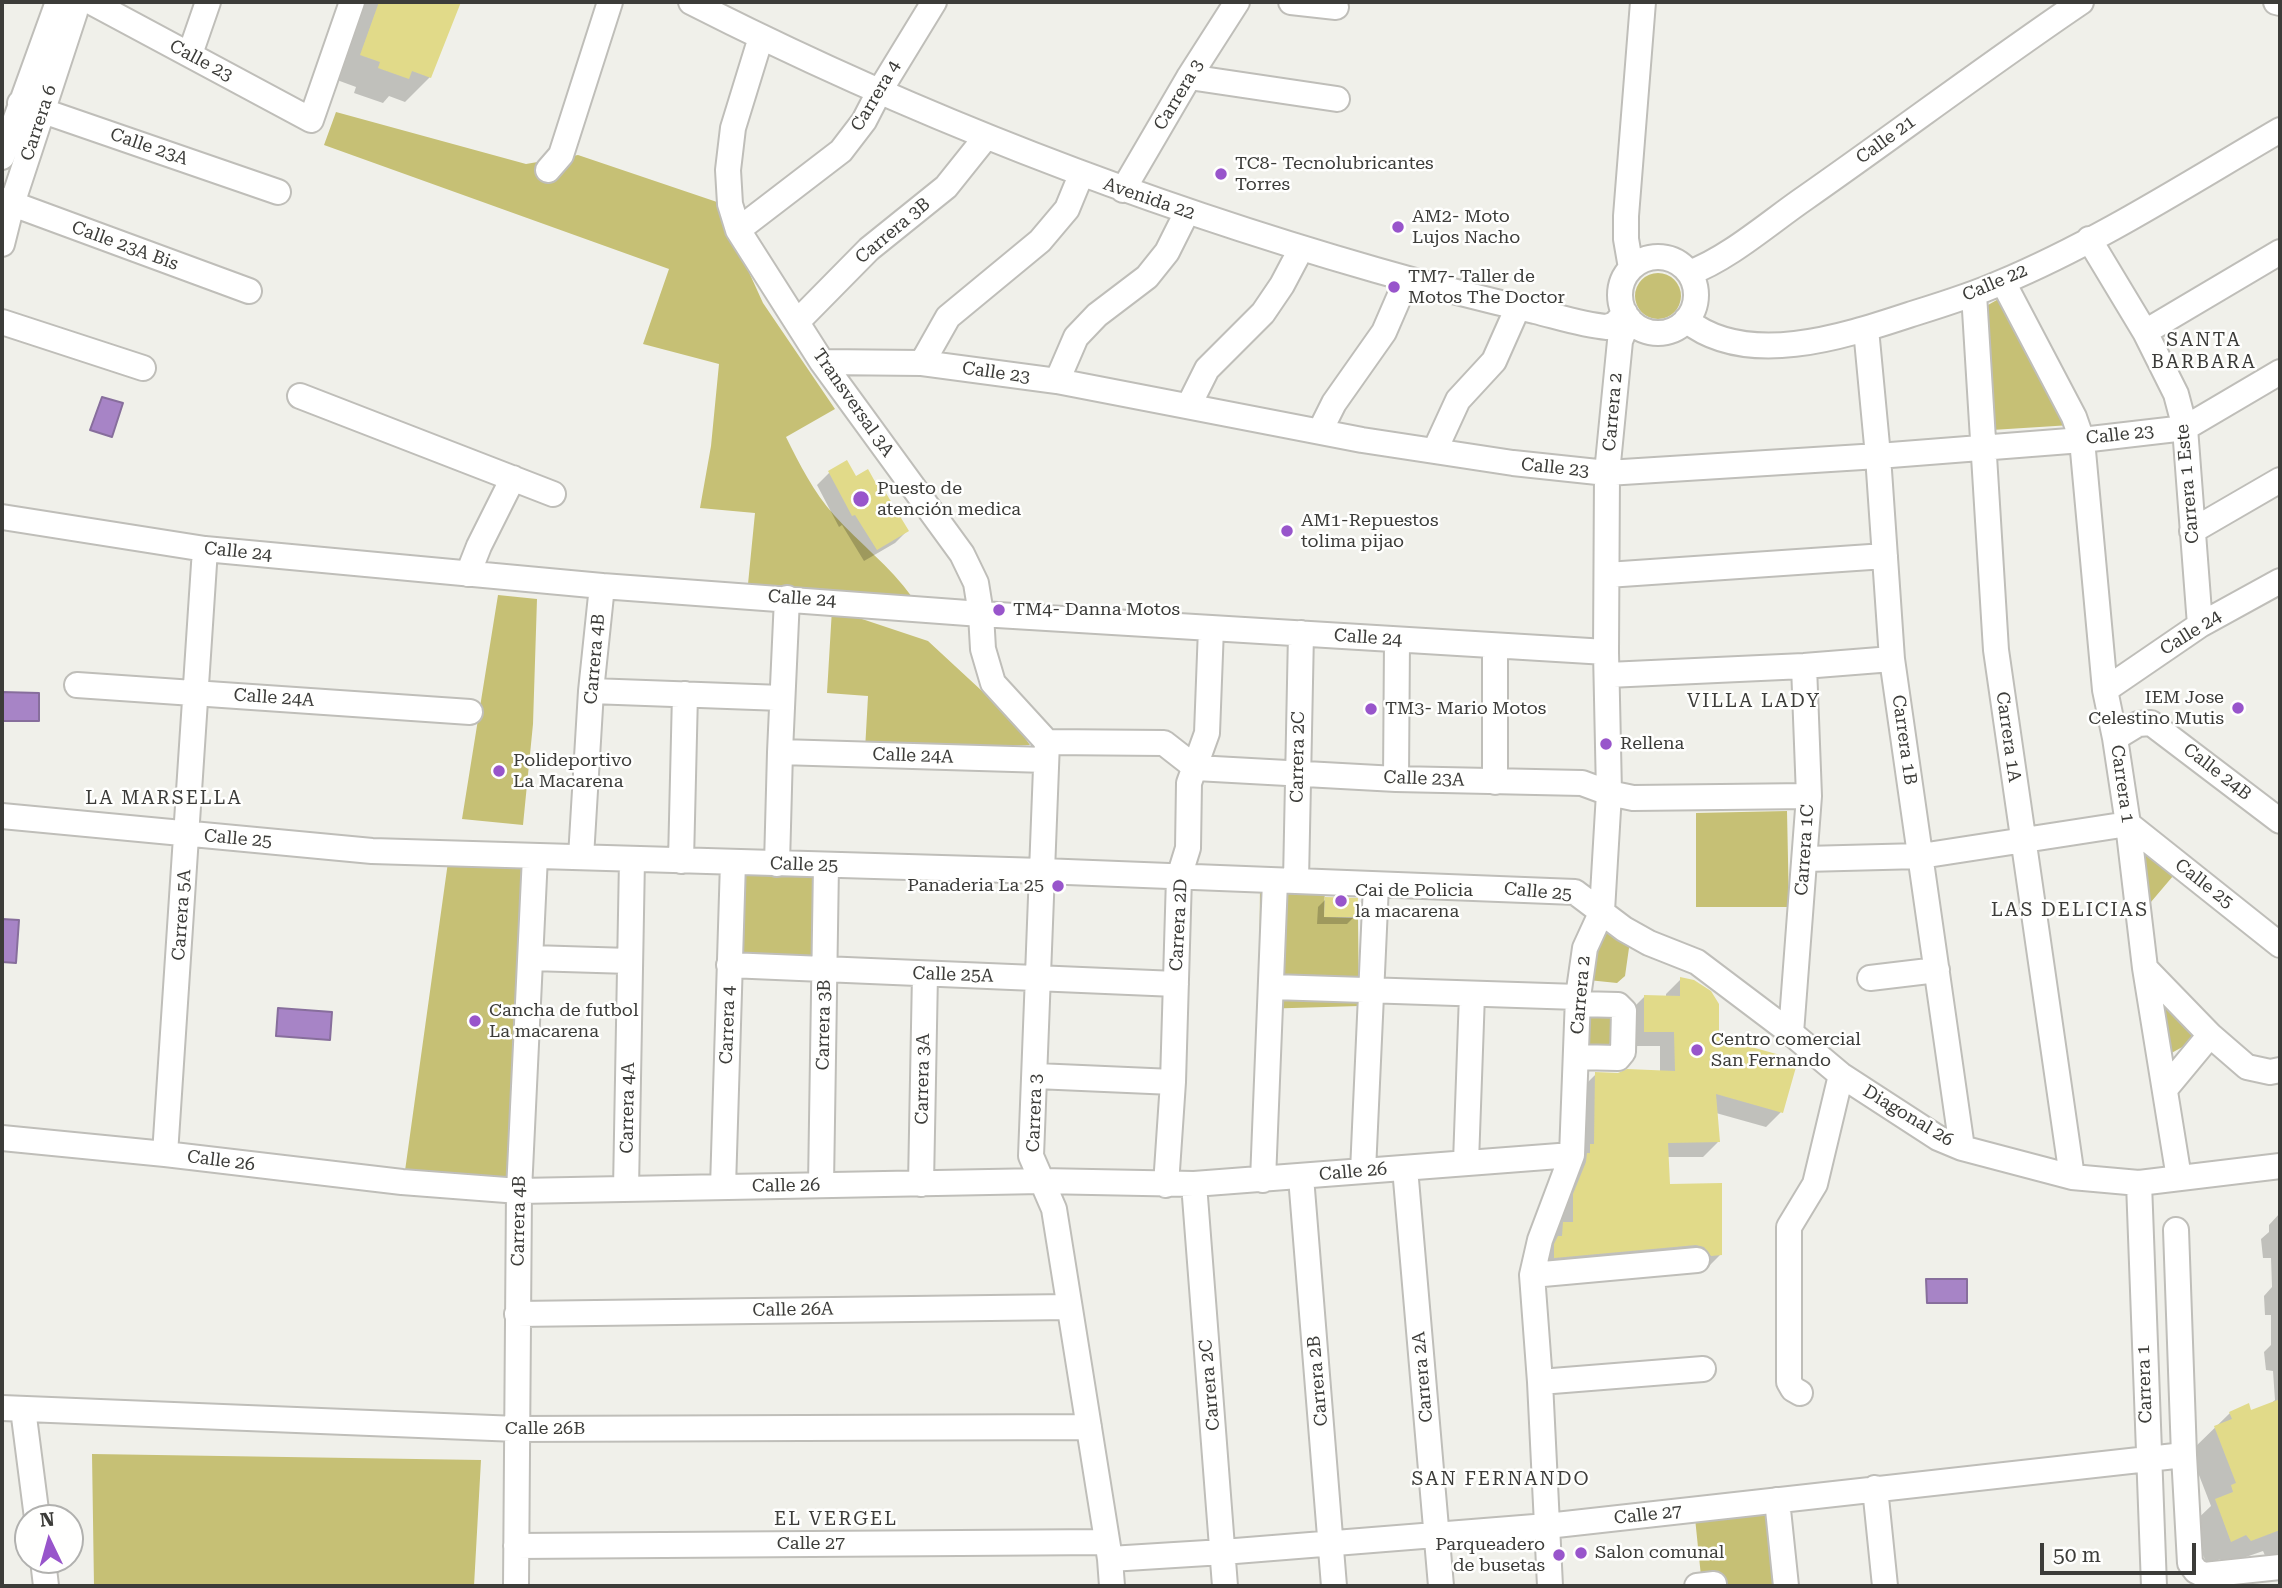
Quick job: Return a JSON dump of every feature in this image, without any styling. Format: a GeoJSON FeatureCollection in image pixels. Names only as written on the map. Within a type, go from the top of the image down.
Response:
{"type":"FeatureCollection","features":[{"type":"Feature","properties":{"kind":"street","name":"Carrera 6"},"geometry":{"type":"LineString","coordinates":[[2,244],[7,202],[58,2]]}},
{"type":"Feature","properties":{"kind":"street","name":"Carrera 6"},"geometry":{"type":"LineString","coordinates":[[2,157],[31,106],[75,12],[74,2]]}},
{"type":"Feature","properties":{"kind":"street","name":"Calle 23"},"geometry":{"type":"LineString","coordinates":[[92,2],[311,120],[352,2]]}},
{"type":"Feature","properties":{"kind":"street"},"geometry":{"type":"LineString","coordinates":[[190,54],[208,2]]}},
{"type":"Feature","properties":{"kind":"street"},"geometry":{"type":"LineString","coordinates":[[548,170],[561,155],[610,2]]}},
{"type":"Feature","properties":{"kind":"street","name":"Avenida 22"},"geometry":{"type":"LineString","coordinates":[[691,2],[879,92],[986,138],[1187,212],[1301,249],[1518,307],[1607,327],[1627,316]]}},
{"type":"Feature","properties":{"kind":"street","name":"Carrera 4"},"geometry":{"type":"LineString","coordinates":[[738,230],[841,151],[864,121],[934,2]]}},
{"type":"Feature","properties":{"kind":"street","name":"Carrera 3"},"geometry":{"type":"LineString","coordinates":[[1123,190],[1237,2]]}},
{"type":"Feature","properties":{"kind":"street"},"geometry":{"type":"LineString","coordinates":[[1291,2],[1336,8]]}},
{"type":"Feature","properties":{"kind":"street"},"geometry":{"type":"LineString","coordinates":[[1631,268],[1626,239],[1626,216],[1643,2]]}},
{"type":"Feature","properties":{"kind":"street","name":"Calle 21"},"geometry":{"type":"LineString","coordinates":[[1689,273],[1714,262],[2081,2]]}},
{"type":"Feature","properties":{"kind":"street","name":"Transversal 3A"},"geometry":{"type":"LineString","coordinates":[[761,37],[733,128],[728,170],[730,204],[738,230],[822,362],[962,554],[976,583],[981,614]]}},
{"type":"Feature","properties":{"kind":"street"},"geometry":{"type":"LineString","coordinates":[[1189,78],[1337,99]]}},
{"type":"Feature","properties":{"kind":"street","name":"Calle 23A"},"geometry":{"type":"LineString","coordinates":[[31,106],[278,192]]}},
{"type":"Feature","properties":{"kind":"street","name":"Calle 22"},"geometry":{"type":"LineString","coordinates":[[1686,320],[1699,331],[1753,344],[1800,344],[1866,330],[2003,282],[2089,239],[2280,130]]}},
{"type":"Feature","properties":{"kind":"street","name":"Carrera 3B"},"geometry":{"type":"LineString","coordinates":[[797,322],[869,249],[946,187],[986,138]]}},
{"type":"Feature","properties":{"kind":"street"},"geometry":{"type":"LineString","coordinates":[[922,363],[948,317],[1040,241],[1068,209],[1081,174]]}},
{"type":"Feature","properties":{"kind":"street","name":"Calle 23A Bis"},"geometry":{"type":"LineString","coordinates":[[7,202],[249,291]]}},
{"type":"Feature","properties":{"kind":"street"},"geometry":{"type":"LineString","coordinates":[[1057,381],[1076,337],[1097,315],[1147,277],[1167,252],[1187,212]]}},
{"type":"Feature","properties":{"kind":"street","name":"Carrera 1 Este"},"geometry":{"type":"LineString","coordinates":[[2089,239],[2145,332],[2176,394],[2185,428],[2200,625]]}},
{"type":"Feature","properties":{"kind":"street"},"geometry":{"type":"LineString","coordinates":[[1189,405],[1207,369],[1263,313],[1301,249]]}},
{"type":"Feature","properties":{"kind":"street"},"geometry":{"type":"LineString","coordinates":[[2145,332],[2280,252]]}},
{"type":"Feature","properties":{"kind":"street"},"geometry":{"type":"LineString","coordinates":[[1660,257],[1679,263],[1689,273],[1696,297],[1686,320],[1670,330],[1657,332],[1644,330],[1627,316],[1620,293],[1624,278],[1631,268],[1641,261],[1660,257]]}},
{"type":"Feature","properties":{"kind":"street"},"geometry":{"type":"LineString","coordinates":[[1320,430],[1334,403],[1384,332],[1407,279]]}},
{"type":"Feature","properties":{"kind":"street","name":"Carrera 1"},"geometry":{"type":"LineString","coordinates":[[2003,282],[2074,416],[2082,440],[2105,690],[2115,738],[2145,968],[2179,1178]]}},
{"type":"Feature","properties":{"kind":"street","name":"Carrera 1A"},"geometry":{"type":"LineString","coordinates":[[1974,294],[1996,650],[2072,1177]]}},
{"type":"Feature","properties":{"kind":"street"},"geometry":{"type":"LineString","coordinates":[[1435,450],[1458,401],[1494,361],[1518,307]]}},
{"type":"Feature","properties":{"kind":"street","name":"Carrera 2"},"geometry":{"type":"LineString","coordinates":[[1550,1586],[1532,1275],[1540,1240],[1572,1155],[1578,1000],[1585,948],[1602,911],[1609,793],[1607,473],[1619,341],[1627,316]]}},
{"type":"Feature","properties":{"kind":"street"},"geometry":{"type":"LineString","coordinates":[[2,322],[143,368]]}},
{"type":"Feature","properties":{"kind":"street","name":"Carrera 1B"},"geometry":{"type":"LineString","coordinates":[[1866,330],[1892,659],[1962,1148]]}},
{"type":"Feature","properties":{"kind":"street","name":"Calle 23"},"geometry":{"type":"LineString","coordinates":[[822,362],[922,363],[1057,381],[1362,440],[1513,463],[1607,473],[1878,456],[2082,440],[2185,428],[2280,372]]}},
{"type":"Feature","properties":{"kind":"street"},"geometry":{"type":"LineString","coordinates":[[300,396],[553,494]]}},
{"type":"Feature","properties":{"kind":"street"},"geometry":{"type":"LineString","coordinates":[[468,574],[513,478]]}},
{"type":"Feature","properties":{"kind":"street"},"geometry":{"type":"LineString","coordinates":[[2192,531],[2280,480]]}},
{"type":"Feature","properties":{"kind":"street","name":"Calle 24"},"geometry":{"type":"LineString","coordinates":[[2,517],[205,549],[468,574],[981,614],[1495,646],[1607,664],[1804,666],[1892,659]]}},
{"type":"Feature","properties":{"kind":"street","name":"Carrera 5A"},"geometry":{"type":"LineString","coordinates":[[165,1154],[205,549]]}},
{"type":"Feature","properties":{"kind":"street"},"geometry":{"type":"LineString","coordinates":[[1607,575],[1885,556]]}},
{"type":"Feature","properties":{"kind":"street","name":"Calle 24"},"geometry":{"type":"LineString","coordinates":[[2105,690],[2200,625],[2280,581]]}},
{"type":"Feature","properties":{"kind":"street","name":"Carrera 4B"},"geometry":{"type":"LineString","coordinates":[[581,858],[602,586]]}},
{"type":"Feature","properties":{"kind":"street"},"geometry":{"type":"LineString","coordinates":[[777,864],[787,598]]}},
{"type":"Feature","properties":{"kind":"street"},"geometry":{"type":"LineString","coordinates":[[981,614],[983,649],[993,683],[1046,751],[1164,743],[1196,768]]}},
{"type":"Feature","properties":{"kind":"street","name":"Carrera 2D"},"geometry":{"type":"LineString","coordinates":[[1166,1185],[1173,1082],[1180,877],[1188,848],[1189,783],[1207,733],[1211,628]]}},
{"type":"Feature","properties":{"kind":"street","name":"Carrera 2C"},"geometry":{"type":"LineString","coordinates":[[1263,1180],[1273,987],[1298,774],[1301,633]]}},
{"type":"Feature","properties":{"kind":"street"},"geometry":{"type":"LineString","coordinates":[[1396,779],[1398,639]]}},
{"type":"Feature","properties":{"kind":"street"},"geometry":{"type":"LineString","coordinates":[[1495,646],[1495,782]]}},
{"type":"Feature","properties":{"kind":"street","name":"Carrera 1C"},"geometry":{"type":"LineString","coordinates":[[1791,1033],[1809,796],[1804,666]]}},
{"type":"Feature","properties":{"kind":"street","name":"Calle 24A"},"geometry":{"type":"LineString","coordinates":[[77,685],[470,712]]}},
{"type":"Feature","properties":{"kind":"street"},"geometry":{"type":"LineString","coordinates":[[592,691],[782,698]]}},
{"type":"Feature","properties":{"kind":"street"},"geometry":{"type":"LineString","coordinates":[[681,861],[685,694]]}},
{"type":"Feature","properties":{"kind":"street","name":"Calle 24B"},"geometry":{"type":"LineString","coordinates":[[2115,738],[2137,724],[2151,723],[2280,821]]}},
{"type":"Feature","properties":{"kind":"street","name":"Carrera 3"},"geometry":{"type":"LineString","coordinates":[[1046,751],[1031,1156],[1054,1209],[1108,1550]]}},
{"type":"Feature","properties":{"kind":"street","name":"Calle 24A"},"geometry":{"type":"LineString","coordinates":[[780,752],[1046,751]]}},
{"type":"Feature","properties":{"kind":"street","name":"Calle 23A"},"geometry":{"type":"LineString","coordinates":[[1196,768],[1396,779],[1582,783],[1609,793],[1633,797],[1809,796]]}},
{"type":"Feature","properties":{"kind":"street","name":"Calle 25"},"geometry":{"type":"LineString","coordinates":[[2,816],[372,851],[1042,871],[1574,892],[1602,911]]}},
{"type":"Feature","properties":{"kind":"street"},"geometry":{"type":"LineString","coordinates":[[1805,859],[1921,856],[2128,824]]}},
{"type":"Feature","properties":{"kind":"street","name":"Calle 25"},"geometry":{"type":"LineString","coordinates":[[2128,824],[2280,944]]}},
{"type":"Feature","properties":{"kind":"street","name":"Carrera 4B"},"geometry":{"type":"LineString","coordinates":[[516,1586],[519,1191],[535,856]]}},
{"type":"Feature","properties":{"kind":"street","name":"Carrera 4A"},"geometry":{"type":"LineString","coordinates":[[626,1189],[632,859]]}},
{"type":"Feature","properties":{"kind":"street","name":"Carrera 4"},"geometry":{"type":"LineString","coordinates":[[723,1187],[733,862]]}},
{"type":"Feature","properties":{"kind":"street","name":"Carrera 3B"},"geometry":{"type":"LineString","coordinates":[[821,1185],[826,865]]}},
{"type":"Feature","properties":{"kind":"street"},"geometry":{"type":"LineString","coordinates":[[1363,1171],[1376,885]]}},
{"type":"Feature","properties":{"kind":"street","name":"Diagonal 26"},"geometry":{"type":"LineString","coordinates":[[1602,911],[1624,929],[1649,943],[1698,962],[1841,1075],[1938,1138],[1962,1148],[2072,1177],[2139,1183]]}},
{"type":"Feature","properties":{"kind":"street"},"geometry":{"type":"LineString","coordinates":[[531,958],[630,961]]}},
{"type":"Feature","properties":{"kind":"street","name":"Calle 25A"},"geometry":{"type":"LineString","coordinates":[[729,965],[1176,984]]}},
{"type":"Feature","properties":{"kind":"street"},"geometry":{"type":"LineString","coordinates":[[2145,968],[2210,1035],[2247,1067],[2270,1072],[2280,1070]]}},
{"type":"Feature","properties":{"kind":"street"},"geometry":{"type":"LineString","coordinates":[[1870,978],[1937,970]]}},
{"type":"Feature","properties":{"kind":"street","name":"Carrera 3A"},"geometry":{"type":"LineString","coordinates":[[921,1184],[925,974]]}},
{"type":"Feature","properties":{"kind":"street"},"geometry":{"type":"LineString","coordinates":[[1273,987],[1578,1000],[1622,1007],[1623,1052],[1618,1058],[1576,1057]]}},
{"type":"Feature","properties":{"kind":"street"},"geometry":{"type":"LineString","coordinates":[[1466,1162],[1472,994]]}},
{"type":"Feature","properties":{"kind":"street"},"geometry":{"type":"LineString","coordinates":[[2166,1088],[2210,1035]]}},
{"type":"Feature","properties":{"kind":"street"},"geometry":{"type":"LineString","coordinates":[[1800,1393],[1793,1389],[1789,1382],[1789,1227],[1815,1184],[1841,1075]]}},
{"type":"Feature","properties":{"kind":"street"},"geometry":{"type":"LineString","coordinates":[[1036,1076],[1173,1082]]}},
{"type":"Feature","properties":{"kind":"street","name":"Calle 26"},"geometry":{"type":"LineString","coordinates":[[2,1138],[402,1182],[519,1191],[1041,1181],[1166,1185],[1263,1180],[1572,1155]]}},
{"type":"Feature","properties":{"kind":"street"},"geometry":{"type":"LineString","coordinates":[[2139,1183],[2280,1166]]}},
{"type":"Feature","properties":{"kind":"street","name":"Carrera 2A"},"geometry":{"type":"LineString","coordinates":[[1405,1167],[1441,1586]]}},
{"type":"Feature","properties":{"kind":"street","name":"Carrera 2B"},"geometry":{"type":"LineString","coordinates":[[1301,1177],[1334,1586]]}},
{"type":"Feature","properties":{"kind":"street","name":"Carrera 1"},"geometry":{"type":"LineString","coordinates":[[2139,1183],[2154,1586]]}},
{"type":"Feature","properties":{"kind":"street","name":"Carrera 2C"},"geometry":{"type":"LineString","coordinates":[[1194,1184],[1226,1586]]}},
{"type":"Feature","properties":{"kind":"street"},"geometry":{"type":"LineString","coordinates":[[2176,1230],[2190,1563],[2196,1571],[2204,1575],[2280,1567]]}},
{"type":"Feature","properties":{"kind":"street"},"geometry":{"type":"LineString","coordinates":[[1532,1275],[1698,1260]]}},
{"type":"Feature","properties":{"kind":"street","name":"Calle 26A"},"geometry":{"type":"LineString","coordinates":[[517,1314],[1069,1307]]}},
{"type":"Feature","properties":{"kind":"street"},"geometry":{"type":"LineString","coordinates":[[1540,1382],[1703,1369]]}},
{"type":"Feature","properties":{"kind":"street"},"geometry":{"type":"LineString","coordinates":[[12,1408],[34,1504]]}},
{"type":"Feature","properties":{"kind":"street","name":"Calle 26B"},"geometry":{"type":"LineString","coordinates":[[12,1408],[517,1429],[1089,1427]]}},
{"type":"Feature","properties":{"kind":"street","name":"Calle 27"},"geometry":{"type":"LineString","coordinates":[[516,1546],[1223,1552],[1547,1526],[2184,1455]]}},
{"type":"Feature","properties":{"kind":"street"},"geometry":{"type":"LineString","coordinates":[[1875,1488],[1885,1586]]}},
{"type":"Feature","properties":{"kind":"street"},"geometry":{"type":"LineString","coordinates":[[1777,1500],[1786,1586]]}},
{"type":"Feature","properties":{"kind":"street"},"geometry":{"type":"LineString","coordinates":[[2152,1536],[2188,1534]]}},
{"type":"Feature","properties":{"kind":"street"},"geometry":{"type":"LineString","coordinates":[[1108,1550],[1112,1586]]}},
{"type":"Feature","properties":{"kind":"shaded area"},"geometry":{"type":"Polygon","coordinates":[[[336,112],[526,164],[578,155],[717,202],[763,303],[835,409],[786,437],[826,506],[912,597],[748,584],[755,513],[700,508],[711,446],[719,364],[643,344],[669,269],[324,145],[336,112]]]}},
{"type":"Feature","properties":{"kind":"shaded area"},"geometry":{"type":"Polygon","coordinates":[[[1658,273],[1675,279],[1681,296],[1675,313],[1658,319],[1641,313],[1635,296],[1641,279],[1658,273]]]}},
{"type":"Feature","properties":{"kind":"shaded area"},"geometry":{"type":"Polygon","coordinates":[[[2002,297],[2071,425],[1992,430],[1981,309],[2002,297]]]}},
{"type":"Feature","properties":{"kind":"shaded area"},"geometry":{"type":"Polygon","coordinates":[[[102,397],[123,403],[112,437],[90,430],[102,397]]]}},
{"type":"Feature","properties":{"kind":"shaded area"},"geometry":{"type":"Polygon","coordinates":[[[498,595],[537,599],[533,724],[523,825],[462,819],[498,595]]]}},
{"type":"Feature","properties":{"kind":"shaded area"},"geometry":{"type":"Polygon","coordinates":[[[832,609],[928,641],[1009,716],[1030,745],[865,750],[868,696],[827,693],[832,609]]]}},
{"type":"Feature","properties":{"kind":"shaded area"},"geometry":{"type":"Polygon","coordinates":[[[2,692],[39,693],[39,721],[2,721],[2,692]]]}},
{"type":"Feature","properties":{"kind":"shaded area"},"geometry":{"type":"Polygon","coordinates":[[[1787,811],[1789,907],[1696,907],[1696,813],[1787,811]]]}},
{"type":"Feature","properties":{"kind":"shaded area"},"geometry":{"type":"Polygon","coordinates":[[[2131,834],[2179,869],[2145,909],[2131,834]]]}},
{"type":"Feature","properties":{"kind":"shaded area","name":"Cancha de futbol La macarena"},"geometry":{"type":"Polygon","coordinates":[[[448,862],[532,863],[517,1190],[404,1178],[448,862]]]}},
{"type":"Feature","properties":{"kind":"shaded area"},"geometry":{"type":"Polygon","coordinates":[[[735,864],[819,867],[816,963],[732,961],[735,864]]]}},
{"type":"Feature","properties":{"kind":"shaded area"},"geometry":{"type":"Polygon","coordinates":[[[1260,883],[1325,885],[1324,917],[1358,918],[1359,1006],[1259,1009],[1260,883]]]}},
{"type":"Feature","properties":{"kind":"shaded area"},"geometry":{"type":"Polygon","coordinates":[[[2,919],[19,920],[16,963],[2,962],[2,919]]]}},
{"type":"Feature","properties":{"kind":"shaded area"},"geometry":{"type":"Polygon","coordinates":[[[1605,923],[1630,941],[1625,976],[1617,983],[1588,980],[1605,923]]]}},
{"type":"Feature","properties":{"kind":"shaded area"},"geometry":{"type":"Polygon","coordinates":[[[2152,982],[2206,1034],[2166,1056],[2152,982]]]}},
{"type":"Feature","properties":{"kind":"shaded area"},"geometry":{"type":"Polygon","coordinates":[[[278,1008],[332,1012],[330,1040],[276,1036],[278,1008]]]}},
{"type":"Feature","properties":{"kind":"shaded area"},"geometry":{"type":"Polygon","coordinates":[[[1581,1016],[1610,1018],[1610,1047],[1580,1047],[1581,1016]]]}},
{"type":"Feature","properties":{"kind":"shaded area"},"geometry":{"type":"Polygon","coordinates":[[[1926,1279],[1967,1279],[1967,1303],[1927,1303],[1926,1279]]]}},
{"type":"Feature","properties":{"kind":"shaded area"},"geometry":{"type":"Polygon","coordinates":[[[92,1454],[481,1460],[474,1586],[94,1586],[92,1454]]]}},
{"type":"Feature","properties":{"kind":"shaded area"},"geometry":{"type":"Polygon","coordinates":[[[1768,1511],[1774,1586],[1702,1586],[1695,1518],[1768,1511]]]}},
{"type":"Feature","properties":{"kind":"building"},"geometry":{"type":"Polygon","coordinates":[[[379,2],[461,2],[431,78],[412,71],[409,79],[378,68],[380,62],[360,55],[379,2]]]}},
{"type":"Feature","properties":{"kind":"building"},"geometry":{"type":"Polygon","coordinates":[[[847,460],[856,476],[868,469],[909,531],[877,550],[855,515],[852,516],[828,471],[847,460]]]}},
{"type":"Feature","properties":{"kind":"building","name":"Cai de Policia la macarena"},"geometry":{"type":"Polygon","coordinates":[[[1325,897],[1358,898],[1357,917],[1324,917],[1325,897]]]}},
{"type":"Feature","properties":{"kind":"building"},"geometry":{"type":"Polygon","coordinates":[[[1680,977],[1694,980],[1711,991],[1719,1004],[1719,1038],[1798,1060],[1783,1113],[1716,1094],[1720,1142],[1668,1143],[1670,1184],[1722,1183],[1722,1255],[1711,1256],[1704,1247],[1696,1245],[1554,1258],[1554,1244],[1558,1236],[1562,1236],[1563,1222],[1573,1222],[1573,1194],[1587,1153],[1590,1153],[1590,1144],[1594,1144],[1595,1072],[1618,1073],[1627,1069],[1675,1071],[1674,1032],[1644,1032],[1644,995],[1680,996],[1680,977]]]}},
{"type":"Feature","properties":{"kind":"building"},"geometry":{"type":"Polygon","coordinates":[[[2280,1399],[2280,1530],[2251,1541],[2246,1535],[2231,1542],[2215,1499],[2233,1492],[2231,1485],[2236,1483],[2214,1426],[2232,1419],[2229,1412],[2249,1403],[2251,1410],[2280,1399]]]}},
{"type":"Feature","properties":{"kind":"place","name":"TC8- Tecnolubricantes Torres"},"geometry":{"type":"Point","coordinates":[1221,174]}},
{"type":"Feature","properties":{"kind":"place","name":"AM2- Moto Lujos Nacho"},"geometry":{"type":"Point","coordinates":[1398,227]}},
{"type":"Feature","properties":{"kind":"place","name":"TM7- Taller de Motos The Doctor"},"geometry":{"type":"Point","coordinates":[1394,287]}},
{"type":"Feature","properties":{"kind":"place","name":"Puesto de atención medica"},"geometry":{"type":"Point","coordinates":[861,499]}},
{"type":"Feature","properties":{"kind":"place","name":"AM1-Repuestos tolima pijao"},"geometry":{"type":"Point","coordinates":[1287,531]}},
{"type":"Feature","properties":{"kind":"place","name":"TM4- Danna Motos"},"geometry":{"type":"Point","coordinates":[999,610]}},
{"type":"Feature","properties":{"kind":"place","name":"IEM Jose Celestino Mutis"},"geometry":{"type":"Point","coordinates":[2238,708]}},
{"type":"Feature","properties":{"kind":"place","name":"TM3- Mario Motos"},"geometry":{"type":"Point","coordinates":[1371,709]}},
{"type":"Feature","properties":{"kind":"place","name":"Rellena"},"geometry":{"type":"Point","coordinates":[1606,744]}},
{"type":"Feature","properties":{"kind":"place","name":"Polideportivo La Macarena"},"geometry":{"type":"Point","coordinates":[499,771]}},
{"type":"Feature","properties":{"kind":"place","name":"Panaderia La 25"},"geometry":{"type":"Point","coordinates":[1058,886]}},
{"type":"Feature","properties":{"kind":"place","name":"Cai de Policia la macarena"},"geometry":{"type":"Point","coordinates":[1341,901]}},
{"type":"Feature","properties":{"kind":"place","name":"Cancha de futbol La macarena"},"geometry":{"type":"Point","coordinates":[475,1021]}},
{"type":"Feature","properties":{"kind":"place","name":"Centro comercial San Fernando"},"geometry":{"type":"Point","coordinates":[1697,1050]}},
{"type":"Feature","properties":{"kind":"place","name":"Salon comunal"},"geometry":{"type":"Point","coordinates":[1581,1553]}},
{"type":"Feature","properties":{"kind":"place","name":"Parqueadero de busetas"},"geometry":{"type":"Point","coordinates":[1559,1555]}},
{"type":"Feature","properties":{"kind":"district","name":"SANTA BARBARA"},"geometry":{"type":"Point","coordinates":[2204,351]}},
{"type":"Feature","properties":{"kind":"district","name":"VILLA LADY"},"geometry":{"type":"Point","coordinates":[1754,701]}},
{"type":"Feature","properties":{"kind":"district","name":"LA MARSELLA"},"geometry":{"type":"Point","coordinates":[164,798]}},
{"type":"Feature","properties":{"kind":"district","name":"LAS DELICIAS"},"geometry":{"type":"Point","coordinates":[2070,910]}},
{"type":"Feature","properties":{"kind":"district","name":"SAN FERNANDO"},"geometry":{"type":"Point","coordinates":[1501,1479]}},
{"type":"Feature","properties":{"kind":"district","name":"EL VERGEL"},"geometry":{"type":"Point","coordinates":[836,1519]}}]}
